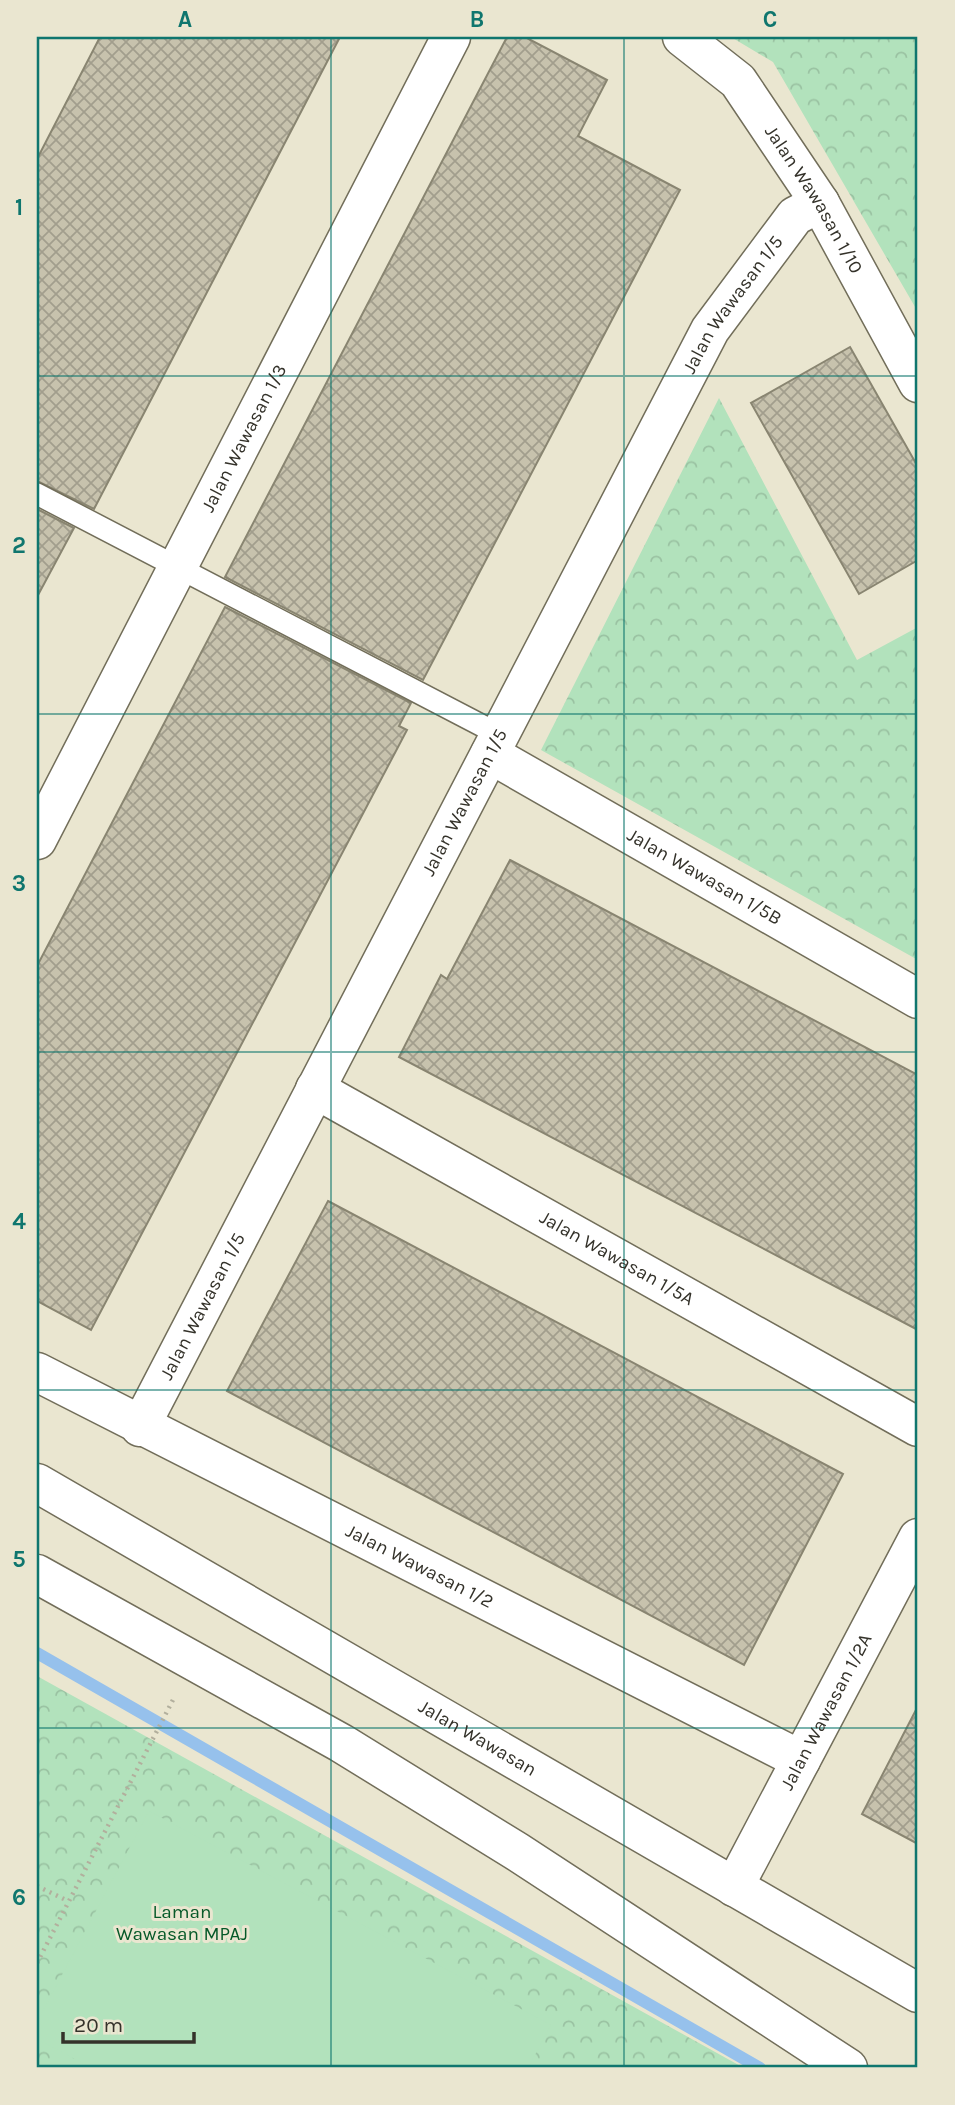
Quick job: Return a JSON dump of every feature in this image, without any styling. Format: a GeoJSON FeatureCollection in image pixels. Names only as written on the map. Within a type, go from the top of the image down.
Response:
{"type":"FeatureCollection","features":[{"type":"Feature","properties":{"kind":"street","name":"Jalan Wawasan 1/3"},"geometry":{"type":"LineString","coordinates":[[37,840],[451,37]]}},
{"type":"Feature","properties":{"kind":"street","name":"Jalan Wawasan 1/10"},"geometry":{"type":"LineString","coordinates":[[682,37],[738,81],[820,203],[918,383]]}},
{"type":"Feature","properties":{"kind":"street","name":"Jalan Wawasan 1/5"},"geometry":{"type":"LineString","coordinates":[[140,1427],[710,330],[795,216],[820,203]]}},
{"type":"Feature","properties":{"kind":"street","name":"Jalan Wawasan 1/5B"},"geometry":{"type":"LineString","coordinates":[[495,745],[918,999]]}},
{"type":"Feature","properties":{"kind":"street","name":"Jalan Wawasan 1/5A"},"geometry":{"type":"LineString","coordinates":[[315,1089],[918,1427]]}},
{"type":"Feature","properties":{"kind":"street","name":"Jalan Wawasan 1/2"},"geometry":{"type":"LineString","coordinates":[[37,1373],[801,1760]]}},
{"type":"Feature","properties":{"kind":"street","name":"Jalan Wawasan"},"geometry":{"type":"LineString","coordinates":[[37,1483],[918,1993]]}},
{"type":"Feature","properties":{"kind":"street","name":"Jalan Wawasan 1/2A"},"geometry":{"type":"LineString","coordinates":[[734,1887],[918,1538]]}},
{"type":"Feature","properties":{"kind":"street"},"geometry":{"type":"LineString","coordinates":[[37,1574],[341,1743],[516,1851],[848,2068]]}},
{"type":"Feature","properties":{"kind":"lane"},"geometry":{"type":"LineString","coordinates":[[37,494],[178,567],[495,745]]}},
{"type":"Feature","properties":{"kind":"path"},"geometry":{"type":"LineString","coordinates":[[37,1962],[170,1705]]}},
{"type":"Feature","properties":{"kind":"path"},"geometry":{"type":"LineString","coordinates":[[37,1886],[68,1901]]}},
{"type":"Feature","properties":{"kind":"green space"},"geometry":{"type":"Polygon","coordinates":[[[731,37],[918,37],[918,312],[773,62],[731,37]]]}},
{"type":"Feature","properties":{"kind":"green space"},"geometry":{"type":"Polygon","coordinates":[[[719,398],[857,660],[918,627],[918,960],[541,750],[719,398]]]}},
{"type":"Feature","properties":{"kind":"green space","name":"Laman Wawasan MPAJ"},"geometry":{"type":"Polygon","coordinates":[[[37,1676],[744,2068],[37,2068],[37,1676]]]}},
{"type":"Feature","properties":{"kind":"green space"},"geometry":{"type":"Polygon","coordinates":[[[149,1811],[551,2025],[528,2068],[92,2068],[37,2039],[37,2022],[149,1811]]]}},
{"type":"Feature","properties":{"kind":"building"},"geometry":{"type":"Polygon","coordinates":[[[100,37],[340,37],[94,509],[37,481],[37,159],[100,37]]]}},
{"type":"Feature","properties":{"kind":"building"},"geometry":{"type":"Polygon","coordinates":[[[507,37],[525,37],[607,80],[578,136],[680,190],[423,680],[225,577],[507,37]]]}},
{"type":"Feature","properties":{"kind":"building"},"geometry":{"type":"Polygon","coordinates":[[[850,347],[918,467],[918,560],[859,594],[751,403],[850,347]]]}},
{"type":"Feature","properties":{"kind":"building"},"geometry":{"type":"Polygon","coordinates":[[[37,509],[74,528],[37,597],[37,509]]]}},
{"type":"Feature","properties":{"kind":"building"},"geometry":{"type":"Polygon","coordinates":[[[225,607],[411,703],[399,726],[407,730],[91,1330],[37,1301],[37,966],[225,607]]]}},
{"type":"Feature","properties":{"kind":"building"},"geometry":{"type":"Polygon","coordinates":[[[510,860],[918,1075],[918,1330],[399,1057],[441,975],[447,979],[510,860]]]}},
{"type":"Feature","properties":{"kind":"building"},"geometry":{"type":"Polygon","coordinates":[[[328,1201],[843,1474],[744,1665],[227,1391],[328,1201]]]}},
{"type":"Feature","properties":{"kind":"building"},"geometry":{"type":"Polygon","coordinates":[[[918,1706],[918,1844],[862,1814],[918,1706]]]}},
{"type":"Feature","properties":{"kind":"waterway"},"geometry":{"type":"LineString","coordinates":[[37,1653],[760,2068]]}}]}
